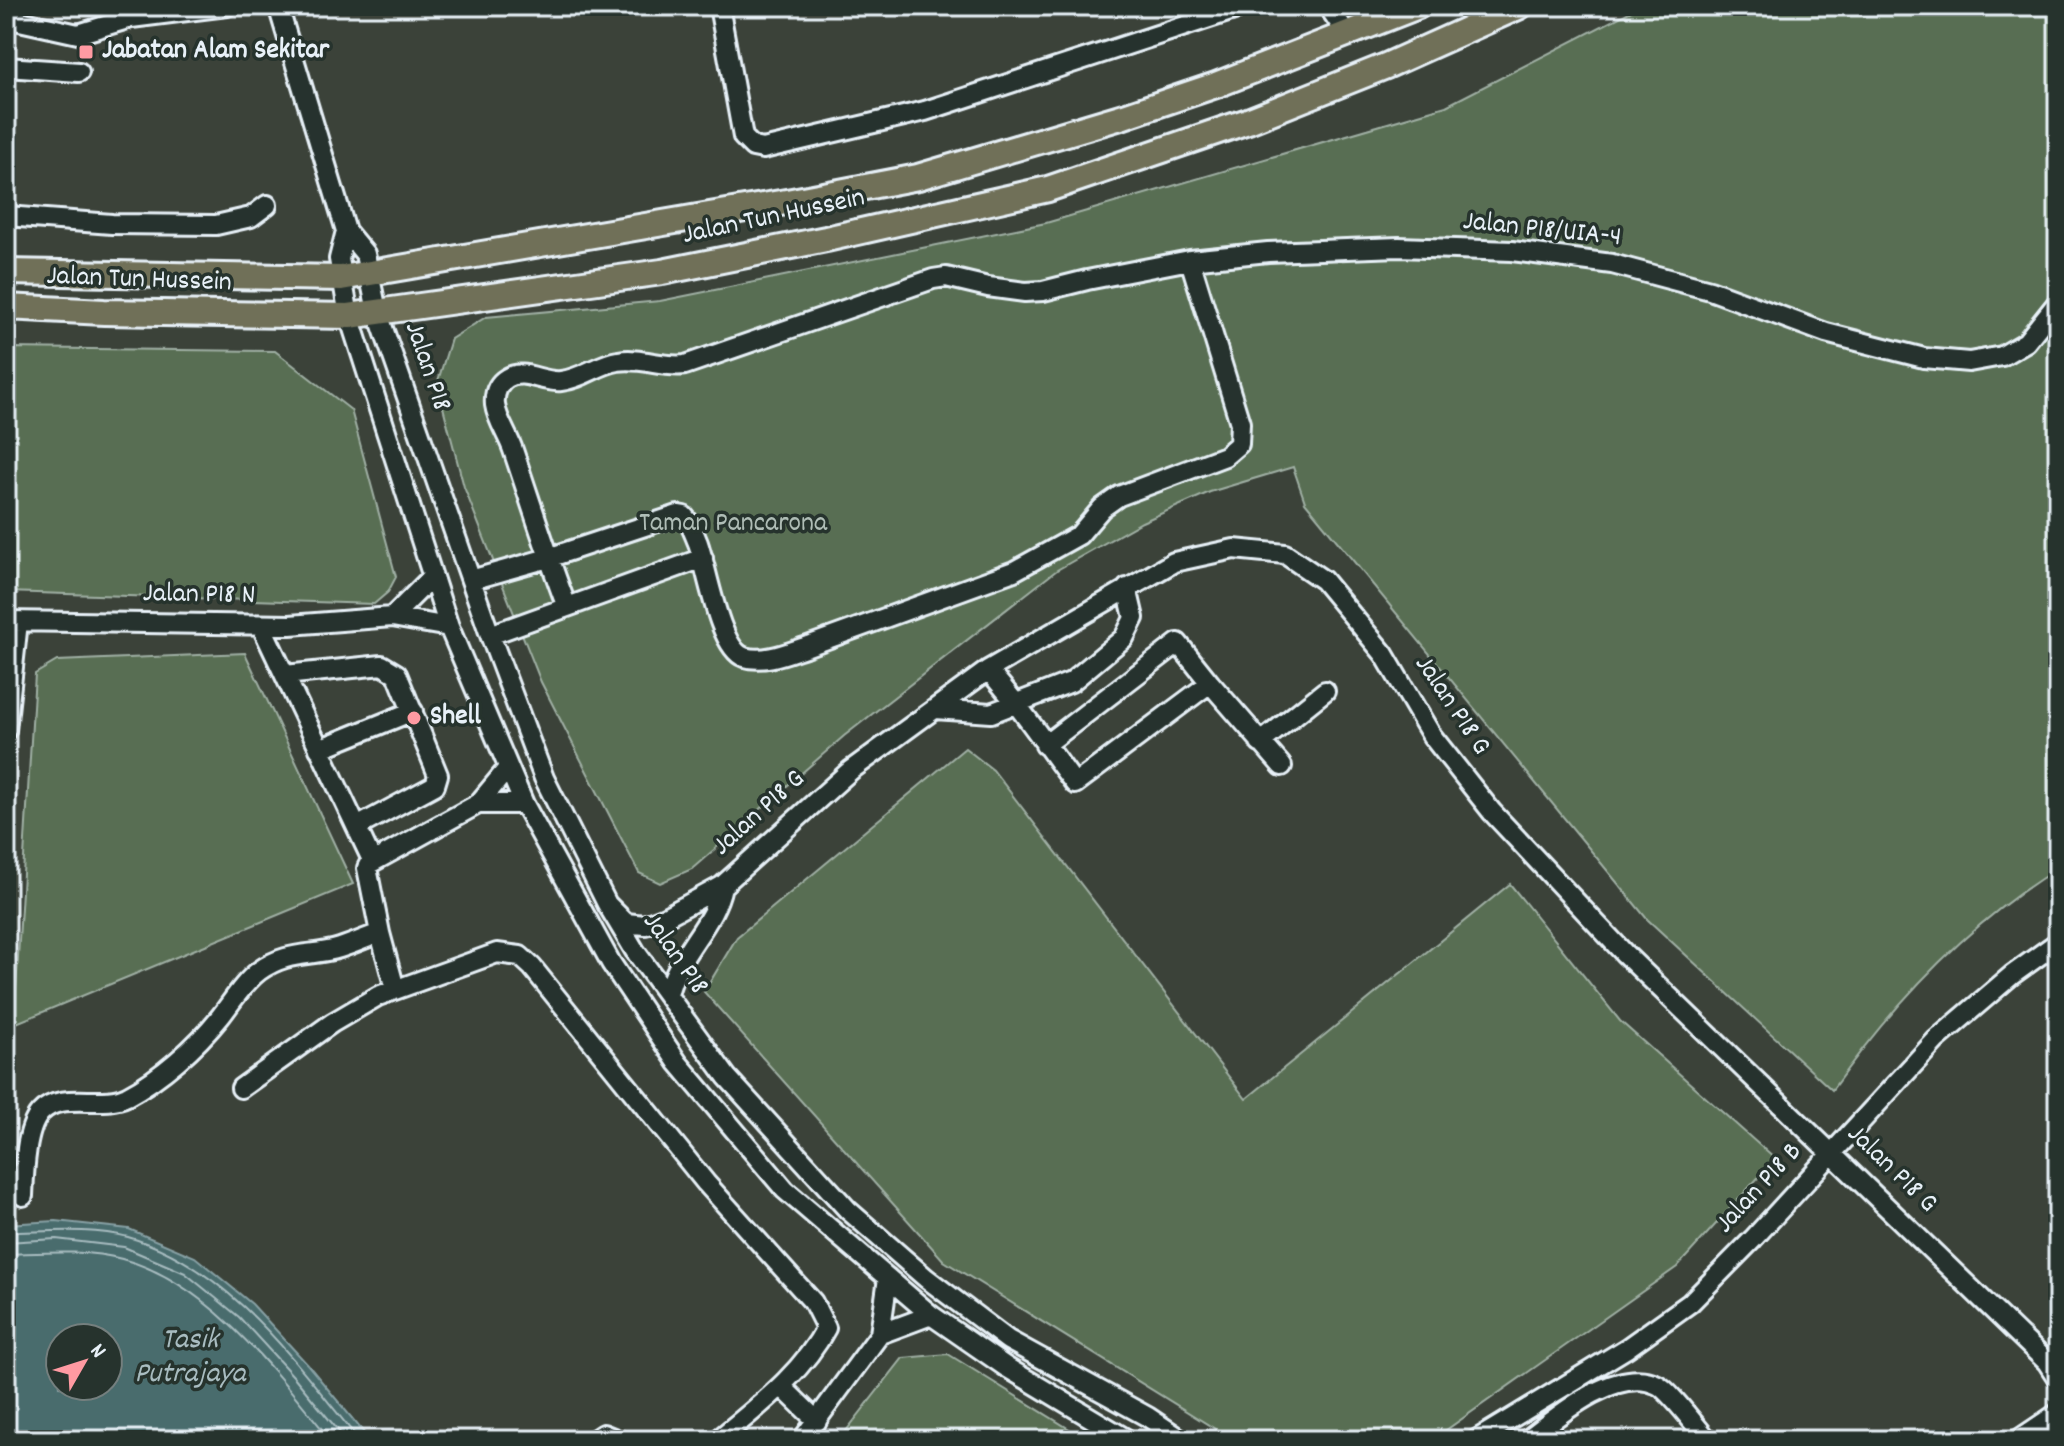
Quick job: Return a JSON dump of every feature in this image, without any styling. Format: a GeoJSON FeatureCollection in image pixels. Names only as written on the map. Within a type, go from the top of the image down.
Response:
{"type":"FeatureCollection","features":[{"type":"Feature","properties":{"kind":"main road","name":"Jalan Tun Hussein"},"geometry":{"type":"LineString","coordinates":[[6,272],[341,278],[918,177],[1124,116],[1418,6]]}},
{"type":"Feature","properties":{"kind":"main road","name":"Jalan Tun Hussein"},"geometry":{"type":"LineString","coordinates":[[6,307],[104,312],[349,316],[662,272],[1048,189],[1248,121],[1386,66],[1520,6]]}},
{"type":"Feature","properties":{"kind":"street"},"geometry":{"type":"LineString","coordinates":[[6,17],[78,34],[131,18],[227,6]]}},
{"type":"Feature","properties":{"kind":"street"},"geometry":{"type":"LineString","coordinates":[[278,6],[346,231]]}},
{"type":"Feature","properties":{"kind":"street"},"geometry":{"type":"LineString","coordinates":[[719,6],[743,137],[753,147],[763,149],[925,111],[1246,6]]}},
{"type":"Feature","properties":{"kind":"street"},"geometry":{"type":"LineString","coordinates":[[1331,7],[1347,34]]}},
{"type":"Feature","properties":{"kind":"street"},"geometry":{"type":"LineString","coordinates":[[6,67],[79,72]]}},
{"type":"Feature","properties":{"kind":"street"},"geometry":{"type":"LineString","coordinates":[[6,216],[112,224],[216,225],[251,217],[267,205]]}},
{"type":"Feature","properties":{"kind":"street","name":"Jalan P18"},"geometry":{"type":"LineString","coordinates":[[346,231],[365,254],[377,311],[490,635],[544,778],[607,904],[635,951],[727,1077],[848,1210],[926,1278],[1008,1340],[1148,1417],[1182,1440]]}},
{"type":"Feature","properties":{"kind":"street","name":"Jalan P18"},"geometry":{"type":"LineString","coordinates":[[346,231],[339,259],[349,316],[449,627],[524,804],[611,963],[678,1063],[785,1190],[931,1315],[1006,1367],[1128,1440]]}},
{"type":"Feature","properties":{"kind":"street","name":"Jalan P18/UIA-4"},"geometry":{"type":"LineString","coordinates":[[548,558],[508,436],[497,414],[496,393],[499,385],[521,374],[556,382],[576,378],[619,361],[669,367],[685,365],[933,279],[946,277],[988,287],[1043,291],[1190,260],[1268,252],[1399,247],[1512,251],[1612,264],[1710,290],[1826,333],[1924,358],[1969,362],[2002,356],[2026,342],[2058,302]]}},
{"type":"Feature","properties":{"kind":"street"},"geometry":{"type":"LineString","coordinates":[[471,580],[678,515],[684,516],[689,520],[703,558],[731,647],[753,659],[779,656],[1014,571],[1079,535],[1102,508],[1119,496],[1234,451],[1239,444],[1240,423],[1190,260]]}},
{"type":"Feature","properties":{"kind":"street","name":"Jalan P18 G"},"geometry":{"type":"LineString","coordinates":[[607,904],[626,923],[645,925],[722,886],[851,770],[988,670],[1174,562],[1234,549],[1285,554],[1323,580],[1384,654],[1432,736],[1492,812],[1624,953],[2052,1364],[2058,1379]]}},
{"type":"Feature","properties":{"kind":"street"},"geometry":{"type":"LineString","coordinates":[[548,558],[567,607]]}},
{"type":"Feature","properties":{"kind":"street"},"geometry":{"type":"LineString","coordinates":[[490,635],[703,558]]}},
{"type":"Feature","properties":{"kind":"street"},"geometry":{"type":"LineString","coordinates":[[392,617],[432,577]]}},
{"type":"Feature","properties":{"kind":"street"},"geometry":{"type":"LineString","coordinates":[[935,709],[991,713],[1071,682],[1124,638],[1134,618],[1127,588]]}},
{"type":"Feature","properties":{"kind":"street","name":"Jalan P18 N"},"geometry":{"type":"LineString","coordinates":[[12,621],[261,625],[392,617],[449,627]]}},
{"type":"Feature","properties":{"kind":"street"},"geometry":{"type":"LineString","coordinates":[[6,730],[12,621]]}},
{"type":"Feature","properties":{"kind":"street"},"geometry":{"type":"LineString","coordinates":[[261,625],[357,827],[369,864],[380,933],[395,989]]}},
{"type":"Feature","properties":{"kind":"street"},"geometry":{"type":"LineString","coordinates":[[1045,745],[1178,643],[1282,766]]}},
{"type":"Feature","properties":{"kind":"street"},"geometry":{"type":"LineString","coordinates":[[285,675],[382,665],[397,674],[438,775],[437,780],[357,827]]}},
{"type":"Feature","properties":{"kind":"street"},"geometry":{"type":"LineString","coordinates":[[988,670],[1019,704],[1075,784],[1210,683]]}},
{"type":"Feature","properties":{"kind":"street"},"geometry":{"type":"LineString","coordinates":[[1260,743],[1325,691]]}},
{"type":"Feature","properties":{"kind":"street"},"geometry":{"type":"LineString","coordinates":[[319,749],[413,711]]}},
{"type":"Feature","properties":{"kind":"street"},"geometry":{"type":"LineString","coordinates":[[369,864],[478,804],[508,768]]}},
{"type":"Feature","properties":{"kind":"street"},"geometry":{"type":"LineString","coordinates":[[478,804],[524,804]]}},
{"type":"Feature","properties":{"kind":"street","name":"Jalan P18 G"},"geometry":{"type":"LineString","coordinates":[[668,995],[676,967],[714,909],[722,886]]}},
{"type":"Feature","properties":{"kind":"street"},"geometry":{"type":"LineString","coordinates":[[23,1196],[31,1130],[38,1115],[50,1105],[75,1101],[102,1102],[125,1097],[196,1044],[258,972],[279,959],[306,952],[337,950],[380,933]]}},
{"type":"Feature","properties":{"kind":"street","name":"Jalan P18 B"},"geometry":{"type":"LineString","coordinates":[[1476,1440],[1627,1348],[1690,1303],[1936,1040],[2012,975],[2058,942]]}},
{"type":"Feature","properties":{"kind":"street"},"geometry":{"type":"LineString","coordinates":[[241,1088],[332,1023],[378,996],[497,953],[520,956],[706,1183],[813,1302],[826,1328],[819,1341],[781,1386],[718,1440]]}},
{"type":"Feature","properties":{"kind":"street"},"geometry":{"type":"LineString","coordinates":[[802,1440],[880,1334],[888,1278]]}},
{"type":"Feature","properties":{"kind":"street"},"geometry":{"type":"LineString","coordinates":[[880,1334],[931,1315]]}},
{"type":"Feature","properties":{"kind":"street"},"geometry":{"type":"LineString","coordinates":[[1527,1440],[1571,1405],[1623,1383],[1643,1381],[1660,1385],[1708,1440]]}},
{"type":"Feature","properties":{"kind":"street"},"geometry":{"type":"LineString","coordinates":[[781,1386],[817,1421]]}},
{"type":"Feature","properties":{"kind":"street"},"geometry":{"type":"LineString","coordinates":[[1559,1388],[1571,1405]]}},
{"type":"Feature","properties":{"kind":"street"},"geometry":{"type":"LineString","coordinates":[[2018,1440],[2058,1413]]}},
{"type":"Feature","properties":{"kind":"street"},"geometry":{"type":"LineString","coordinates":[[594,1440],[603,1434],[618,1440]]}},
{"type":"Feature","properties":{"kind":"green space","name":"Taman Pancarona"},"geometry":{"type":"Polygon","coordinates":[[[1641,6],[2058,6],[2058,868],[1993,914],[1934,967],[1881,1026],[1832,1090],[1647,919],[1305,502],[1293,467],[1210,492],[1142,522],[1057,570],[844,736],[692,869],[660,883],[639,873],[541,682],[464,487],[437,384],[451,339],[486,317],[660,301],[1046,223],[1446,106],[1641,6]]]}},
{"type":"Feature","properties":{"kind":"green space"},"geometry":{"type":"Polygon","coordinates":[[[6,348],[275,351],[351,410],[396,577],[388,592],[374,604],[6,592],[6,348]]]}},
{"type":"Feature","properties":{"kind":"green space"},"geometry":{"type":"Polygon","coordinates":[[[245,653],[353,884],[14,1024],[35,674],[57,661],[245,653]]]}},
{"type":"Feature","properties":{"kind":"green space"},"geometry":{"type":"Polygon","coordinates":[[[965,748],[993,770],[1246,1099],[1510,884],[1620,1021],[1775,1159],[1677,1267],[1432,1440],[1233,1440],[944,1261],[704,992],[737,937],[965,748]]]}},
{"type":"Feature","properties":{"kind":"green space"},"geometry":{"type":"Polygon","coordinates":[[[948,1354],[1087,1440],[839,1440],[903,1358],[948,1354]]]}},
{"type":"Feature","properties":{"kind":"water","name":"Tasik Putrajaya"},"geometry":{"type":"Polygon","coordinates":[[[56,1221],[129,1229],[195,1257],[252,1304],[370,1440],[6,1440],[6,1224],[56,1221]]]}},
{"type":"Feature","properties":{"kind":"place","name":"Jabatan Alam Sekitar"},"geometry":{"type":"Point","coordinates":[86,52]}},
{"type":"Feature","properties":{"kind":"place","name":"Shell"},"geometry":{"type":"Point","coordinates":[414,718]}}]}
